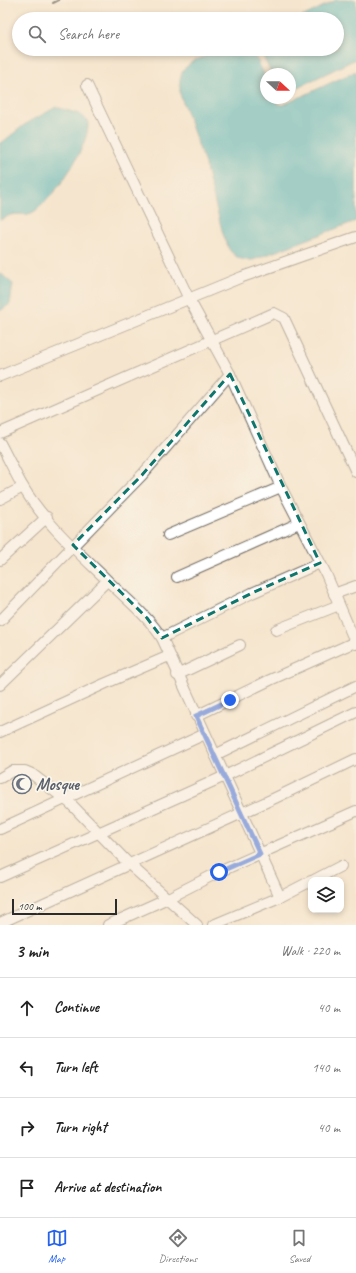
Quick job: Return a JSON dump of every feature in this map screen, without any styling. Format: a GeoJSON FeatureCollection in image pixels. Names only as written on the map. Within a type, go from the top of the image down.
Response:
{"type":"FeatureCollection","features":[{"type":"Feature","properties":{"kind":"street"},"geometry":{"type":"LineString","coordinates":[[87,85],[189,300],[230,374],[281,487],[320,563],[339,605],[352,624],[356,643],[270,680],[196,716]]}},
{"type":"Feature","properties":{"kind":"street"},"geometry":{"type":"LineString","coordinates":[[0,376],[189,300],[242,277],[356,237]]}},
{"type":"Feature","properties":{"kind":"street"},"geometry":{"type":"LineString","coordinates":[[0,433],[274,313],[284,318],[356,472]]}},
{"type":"Feature","properties":{"kind":"street"},"geometry":{"type":"LineString","coordinates":[[0,621],[142,475],[230,374]]}},
{"type":"Feature","properties":{"kind":"street"},"geometry":{"type":"LineString","coordinates":[[0,443],[23,487],[46,517],[107,581],[147,618],[162,638],[177,675],[280,897]]}},
{"type":"Feature","properties":{"kind":"street"},"geometry":{"type":"LineString","coordinates":[[0,499],[23,487]]}},
{"type":"Feature","properties":{"kind":"street"},"geometry":{"type":"LineString","coordinates":[[168,535],[281,487]]}},
{"type":"Feature","properties":{"kind":"street"},"geometry":{"type":"LineString","coordinates":[[0,560],[46,517]]}},
{"type":"Feature","properties":{"kind":"street"},"geometry":{"type":"LineString","coordinates":[[177,577],[299,522]]}},
{"type":"Feature","properties":{"kind":"street"},"geometry":{"type":"LineString","coordinates":[[162,638],[252,593],[320,563]]}},
{"type":"Feature","properties":{"kind":"street"},"geometry":{"type":"LineString","coordinates":[[0,685],[107,581]]}},
{"type":"Feature","properties":{"kind":"street"},"geometry":{"type":"LineString","coordinates":[[334,594],[356,586]]}},
{"type":"Feature","properties":{"kind":"street"},"geometry":{"type":"LineString","coordinates":[[276,630],[339,605]]}},
{"type":"Feature","properties":{"kind":"street"},"geometry":{"type":"LineString","coordinates":[[177,675],[240,645]]}},
{"type":"Feature","properties":{"kind":"street"},"geometry":{"type":"LineString","coordinates":[[0,732],[169,656]]}},
{"type":"Feature","properties":{"kind":"street"},"geometry":{"type":"LineString","coordinates":[[215,755],[356,686]]}},
{"type":"Feature","properties":{"kind":"street"},"geometry":{"type":"LineString","coordinates":[[0,877],[225,776],[356,712]]}},
{"type":"Feature","properties":{"kind":"street"},"geometry":{"type":"LineString","coordinates":[[0,829],[205,734]]}},
{"type":"Feature","properties":{"kind":"street"},"geometry":{"type":"LineString","coordinates":[[0,923],[356,759]]}},
{"type":"Feature","properties":{"kind":"street"},"geometry":{"type":"LineString","coordinates":[[0,778],[12,771],[25,771],[32,774],[64,799],[99,832],[129,864],[196,925]]}},
{"type":"Feature","properties":{"kind":"street"},"geometry":{"type":"LineString","coordinates":[[108,925],[168,898],[219,872],[356,811]]}},
{"type":"Feature","properties":{"kind":"street"},"geometry":{"type":"LineString","coordinates":[[320,877],[341,866]]}},
{"type":"Feature","properties":{"kind":"street"},"geometry":{"type":"LineString","coordinates":[[213,925],[280,897],[308,883]]}},
{"type":"Feature","properties":{"kind":"highlighted area"},"geometry":{"type":"Polygon","coordinates":[[[230,374],[320,563],[252,593],[162,638],[147,618],[73,545],[142,475],[230,374]]]}},
{"type":"Feature","properties":{"kind":"water"},"geometry":{"type":"Polygon","coordinates":[[[336,0],[356,0],[356,59],[296,88],[296,68],[269,68],[263,56],[344,56],[344,12],[312,12],[336,0]]]}},
{"type":"Feature","properties":{"kind":"water"},"geometry":{"type":"Polygon","coordinates":[[[206,56],[255,56],[261,68],[260,104],[283,105],[296,104],[296,99],[356,71],[356,221],[253,260],[238,258],[230,251],[223,234],[205,164],[180,94],[180,79],[183,70],[193,61],[206,56]]]}},
{"type":"Feature","properties":{"kind":"water"},"geometry":{"type":"Polygon","coordinates":[[[56,107],[80,114],[88,121],[84,143],[78,156],[61,183],[35,211],[26,214],[14,214],[0,220],[0,144],[24,125],[56,107]]]}},
{"type":"Feature","properties":{"kind":"water"},"geometry":{"type":"Polygon","coordinates":[[[0,273],[13,284],[10,304],[0,311],[0,273]]]}},
{"type":"Feature","properties":{"kind":"railway"},"geometry":{"type":"LineString","coordinates":[[53,3],[59,0]]}},
{"type":"Feature","properties":{"kind":"place","name":"Mosque"},"geometry":{"type":"Point","coordinates":[22,784]}},
{"type":"Feature","properties":{"kind":"route"},"geometry":{"type":"LineString","coordinates":[[219,872],[260,854],[196,716],[230,700]]}}]}
